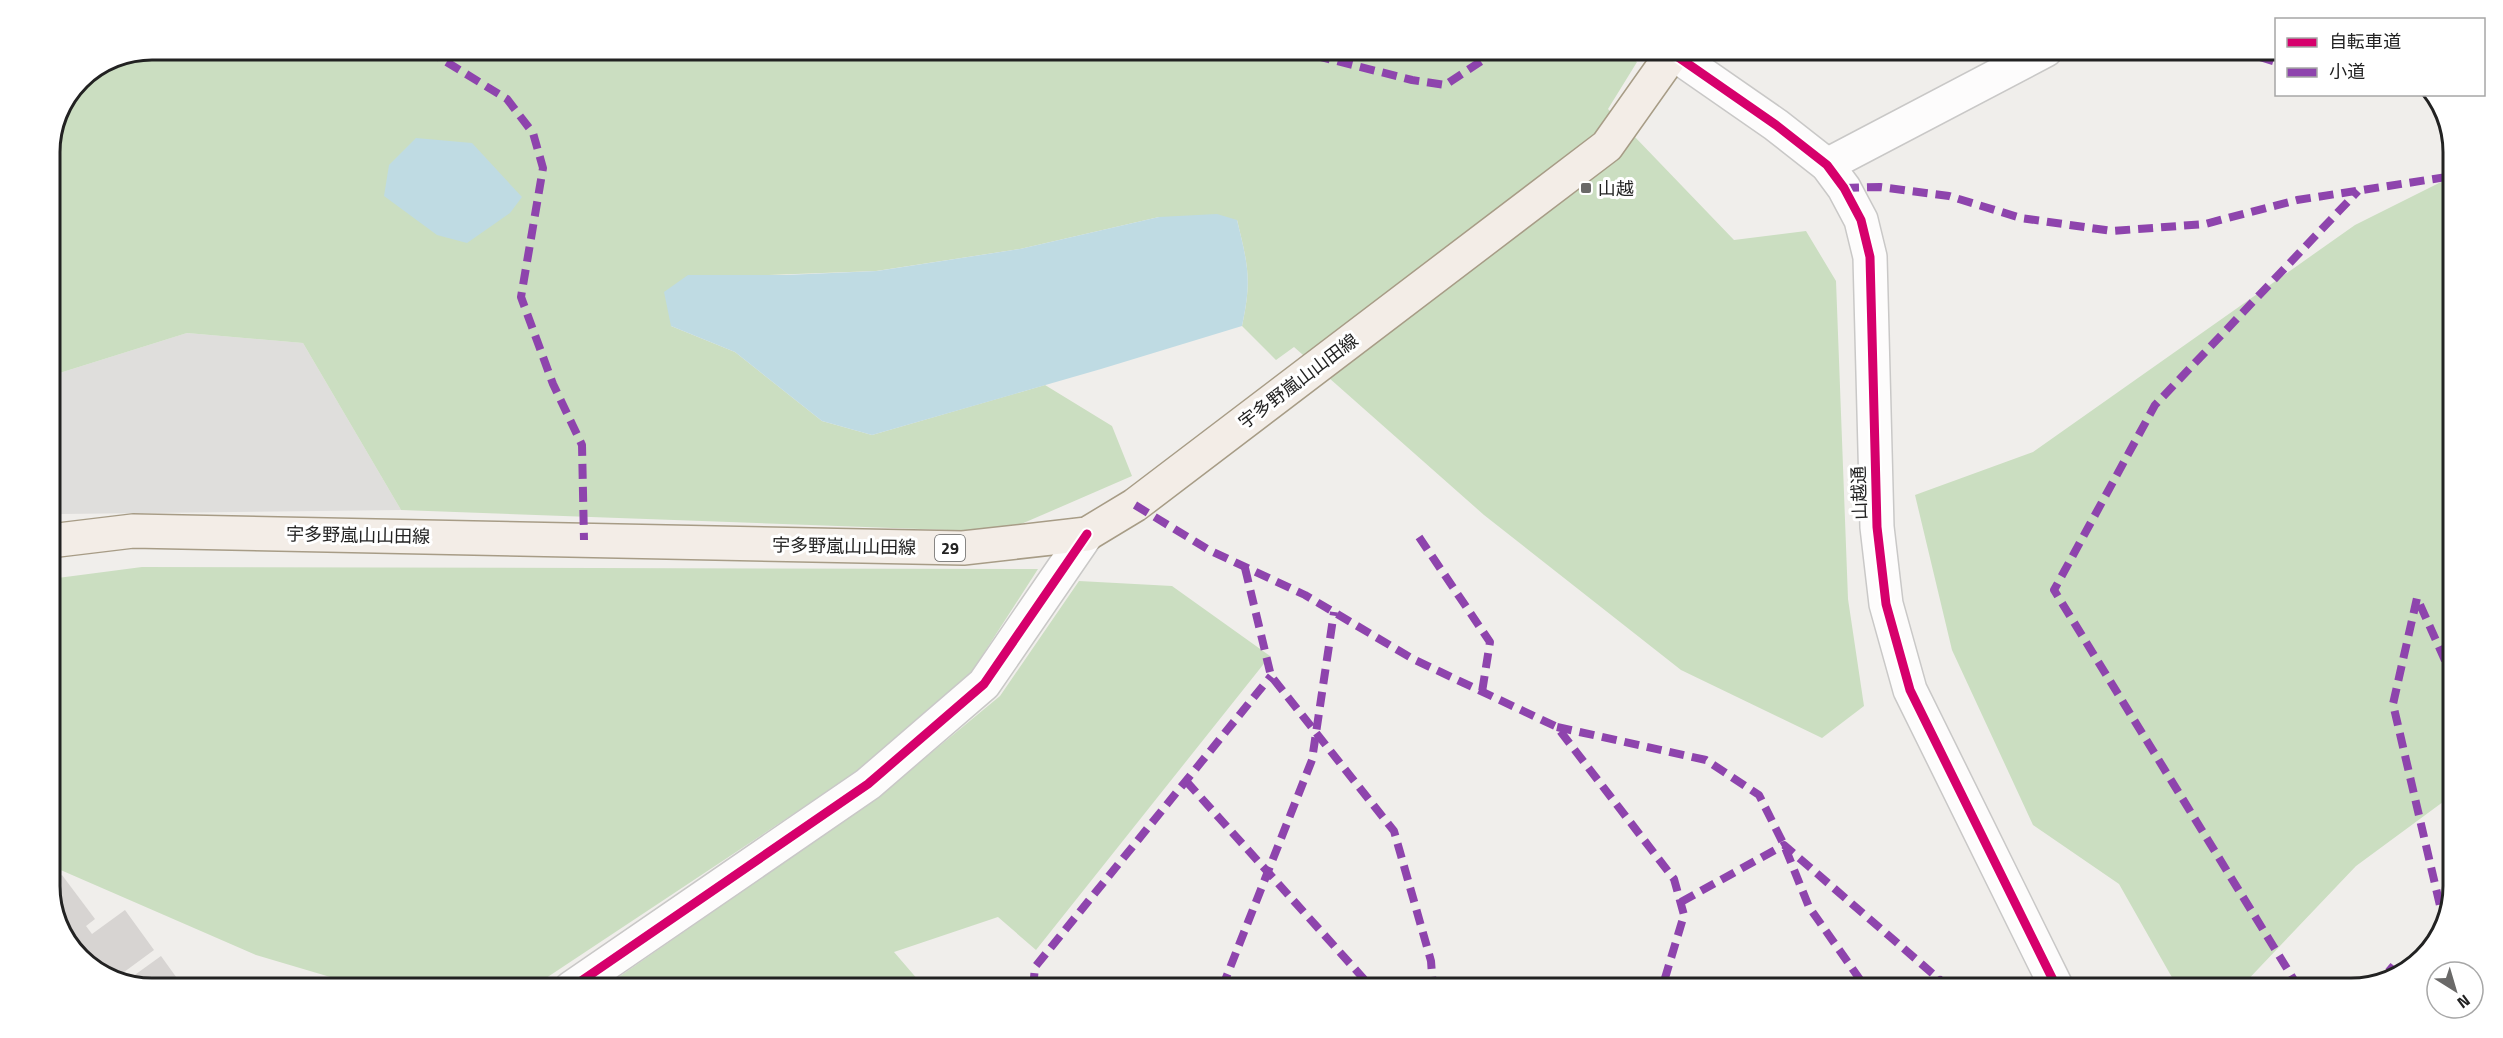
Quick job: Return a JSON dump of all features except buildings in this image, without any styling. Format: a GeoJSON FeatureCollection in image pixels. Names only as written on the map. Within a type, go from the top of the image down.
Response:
{"type":"FeatureCollection","features":[{"type":"Feature","properties":{"kind":"main road","name":"宇多野嵐山山田線"},"geometry":{"type":"LineString","coordinates":[[60,540],[133,531],[963,548],[1087,534],[1135,505],[1607,146],[1666,60]]}},
{"type":"Feature","properties":{"kind":"street","name":"山越通"},"geometry":{"type":"LineString","coordinates":[[1685,60],[1776,125],[1827,165],[1844,188],[1861,220],[1870,257],[1877,526],[1889,615],[1910,690],[2052,978]]}},
{"type":"Feature","properties":{"kind":"street"},"geometry":{"type":"LineString","coordinates":[[1827,165],[2027,60]]}},
{"type":"Feature","properties":{"kind":"street"},"geometry":{"type":"LineString","coordinates":[[586,978],[868,784],[984,684],[1087,534]]}},
{"type":"Feature","properties":{"kind":"shaded area"},"geometry":{"type":"Polygon","coordinates":[[[187,333],[303,343],[401,510],[60,514],[60,373],[187,333]]]}},
{"type":"Feature","properties":{"kind":"green space"},"geometry":{"type":"Polygon","coordinates":[[[152,60],[1634,60],[1637,62],[1608,109],[1734,240],[1806,231],[1836,281],[1848,599],[1864,706],[1822,738],[1681,670],[1484,515],[1294,347],[1276,360],[1242,326],[1248,284],[1244,249],[1237,220],[1159,217],[1020,249],[876,271],[744,276],[671,326],[735,352],[822,421],[872,435],[1045,385],[1112,426],[1132,476],[1003,532],[401,510],[303,343],[187,333],[60,373],[60,152],[62,134],[75,101],[87,87],[101,75],[134,62],[152,60]]]}},
{"type":"Feature","properties":{"kind":"green space"},"geometry":{"type":"Polygon","coordinates":[[[2443,181],[2443,802],[2356,866],[2250,978],[2172,978],[2119,884],[2033,825],[1952,650],[1915,495],[2033,452],[2355,225],[2443,181]]]}},
{"type":"Feature","properties":{"kind":"green space"},"geometry":{"type":"Polygon","coordinates":[[[142,567],[1038,569],[971,673],[855,773],[546,978],[334,978],[256,955],[60,870],[60,578],[142,567]]]}},
{"type":"Feature","properties":{"kind":"green space"},"geometry":{"type":"Polygon","coordinates":[[[1079,581],[1172,586],[1270,656],[1036,950],[998,917],[894,952],[916,978],[617,978],[879,796],[1000,696],[1079,581]]]}},
{"type":"Feature","properties":{"kind":"water"},"geometry":{"type":"Polygon","coordinates":[[[416,138],[472,143],[522,197],[510,213],[467,243],[437,235],[384,196],[389,165],[416,138]]]}},
{"type":"Feature","properties":{"kind":"water"},"geometry":{"type":"Polygon","coordinates":[[[1217,214],[1237,220],[1244,249],[1248,284],[1242,326],[872,435],[822,421],[735,352],[671,326],[664,292],[688,275],[786,275],[877,271],[1020,249],[1159,217],[1217,214]]]}},
{"type":"Feature","properties":{"kind":"marked path"},"geometry":{"type":"LineString","coordinates":[[443,60],[507,99],[533,133],[543,168],[521,297],[553,384],[582,445],[584,540]]}},
{"type":"Feature","properties":{"kind":"marked path"},"geometry":{"type":"LineString","coordinates":[[1333,60],[1412,80],[1445,85],[1483,60]]}},
{"type":"Feature","properties":{"kind":"marked path"},"geometry":{"type":"LineString","coordinates":[[2270,60],[2275,62]]}},
{"type":"Feature","properties":{"kind":"marked path"},"geometry":{"type":"LineString","coordinates":[[1844,188],[1880,187],[1949,196],[2021,218],[2112,231],[2205,224],[2297,200],[2443,178]]}},
{"type":"Feature","properties":{"kind":"marked path"},"geometry":{"type":"LineString","coordinates":[[2293,978],[2054,590],[2155,405],[2358,191]]}},
{"type":"Feature","properties":{"kind":"marked path"},"geometry":{"type":"LineString","coordinates":[[1135,505],[1209,550],[1305,595],[1413,659],[1557,727],[1674,879],[1684,915],[1665,978]]}},
{"type":"Feature","properties":{"kind":"marked path"},"geometry":{"type":"LineString","coordinates":[[1419,537],[1490,642],[1482,692]]}},
{"type":"Feature","properties":{"kind":"marked path"},"geometry":{"type":"LineString","coordinates":[[1245,568],[1271,676],[1394,831],[1431,961],[1432,978]]}},
{"type":"Feature","properties":{"kind":"marked path"},"geometry":{"type":"LineString","coordinates":[[2440,907],[2393,704],[2417,598],[2443,656]]}},
{"type":"Feature","properties":{"kind":"marked path"},"geometry":{"type":"LineString","coordinates":[[1226,978],[1312,760],[1334,612]]}},
{"type":"Feature","properties":{"kind":"marked path"},"geometry":{"type":"LineString","coordinates":[[1034,978],[1035,967],[1271,676]]}},
{"type":"Feature","properties":{"kind":"marked path"},"geometry":{"type":"LineString","coordinates":[[1557,727],[1706,760],[1759,795],[1784,845],[1809,907],[1859,978]]}},
{"type":"Feature","properties":{"kind":"marked path"},"geometry":{"type":"LineString","coordinates":[[1186,781],[1363,978]]}},
{"type":"Feature","properties":{"kind":"marked path"},"geometry":{"type":"LineString","coordinates":[[1681,902],[1784,845],[1938,978]]}},
{"type":"Feature","properties":{"kind":"marked path"},"geometry":{"type":"LineString","coordinates":[[2388,966],[2391,969]]}},
{"type":"Feature","properties":{"kind":"cycle path"},"geometry":{"type":"LineString","coordinates":[[1682,60],[1776,125],[1827,165],[1844,188],[1861,220],[1870,257],[1877,527],[1886,604],[1910,690],[2052,978]]}},
{"type":"Feature","properties":{"kind":"cycle path"},"geometry":{"type":"LineString","coordinates":[[586,978],[868,784],[984,684],[1087,534]]}},
{"type":"Feature","properties":{"kind":"place","name":"山越"},"geometry":{"type":"Point","coordinates":[1586,188]}}]}
